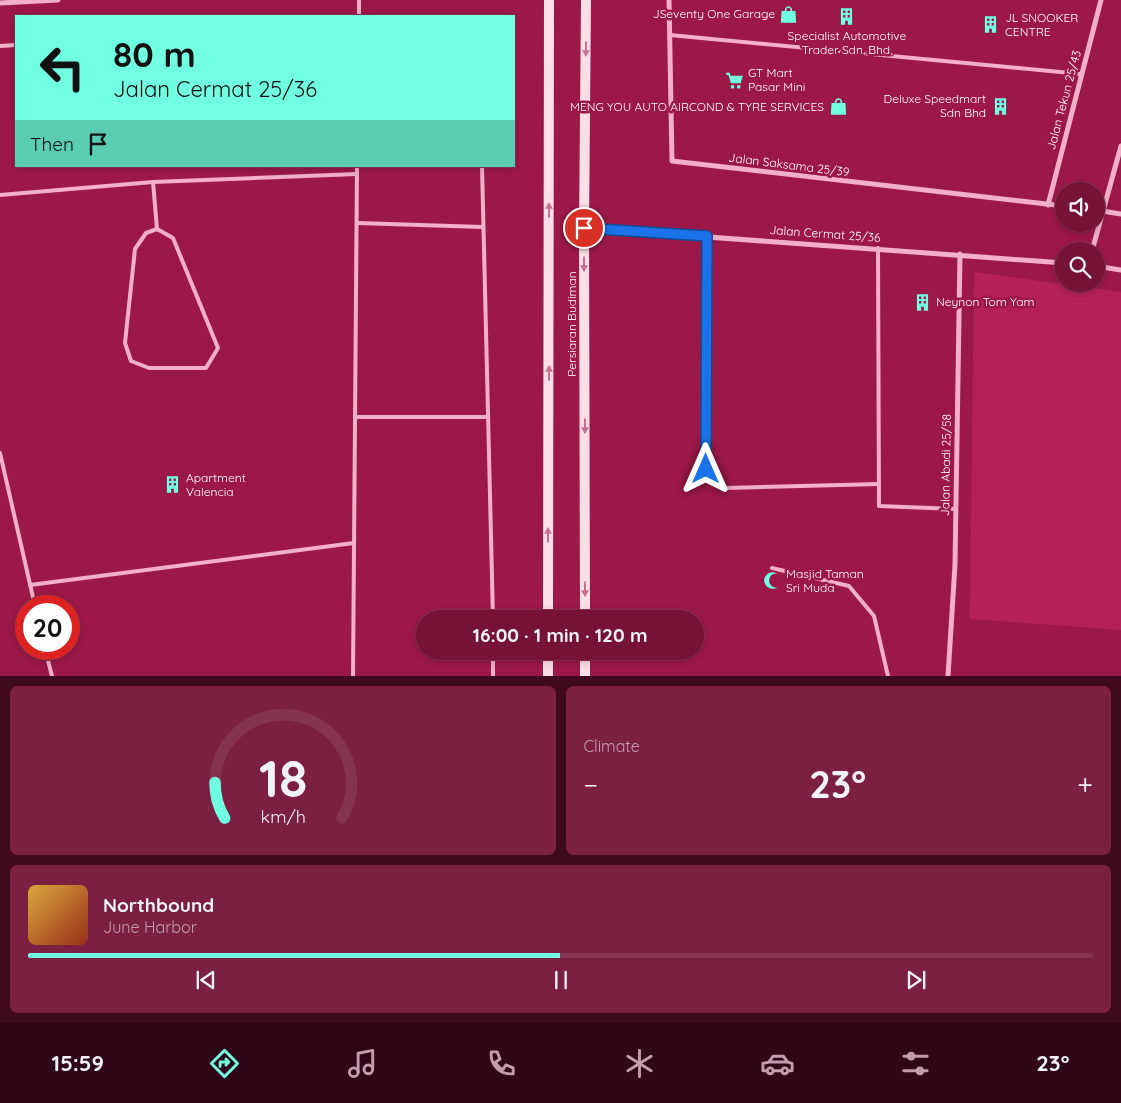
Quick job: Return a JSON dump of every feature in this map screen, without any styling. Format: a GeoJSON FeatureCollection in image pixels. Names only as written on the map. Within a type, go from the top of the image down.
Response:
{"type":"FeatureCollection","features":[{"type":"Feature","properties":{"kind":"main road","name":"Persiaran Budiman"},"geometry":{"type":"LineString","coordinates":[[548,610],[549,0]]}},
{"type":"Feature","properties":{"kind":"main road","name":"Persiaran Budiman"},"geometry":{"type":"LineString","coordinates":[[585,610],[584,228],[586,0]]}},
{"type":"Feature","properties":{"kind":"main road"},"geometry":{"type":"LineString","coordinates":[[548,660],[548,676]]}},
{"type":"Feature","properties":{"kind":"main road"},"geometry":{"type":"LineString","coordinates":[[585,660],[585,676]]}},
{"type":"Feature","properties":{"kind":"street"},"geometry":{"type":"LineString","coordinates":[[0,3],[58,0]]}},
{"type":"Feature","properties":{"kind":"street","name":"Jalan Saksama 25/39"},"geometry":{"type":"LineString","coordinates":[[669,0],[672,161],[1055,205]]}},
{"type":"Feature","properties":{"kind":"street","name":"Jalan Tekun 25/43"},"geometry":{"type":"LineString","coordinates":[[1048,205],[1101,0]]}},
{"type":"Feature","properties":{"kind":"street"},"geometry":{"type":"LineString","coordinates":[[1105,204],[1121,146]]}},
{"type":"Feature","properties":{"kind":"street"},"geometry":{"type":"LineString","coordinates":[[1105,211],[1121,214]]}},
{"type":"Feature","properties":{"kind":"street","name":"Jalan Cermat 25/36"},"geometry":{"type":"LineString","coordinates":[[584,228],[1055,262]]}},
{"type":"Feature","properties":{"kind":"street","name":"Jalan Abadi 25/58"},"geometry":{"type":"LineString","coordinates":[[948,676],[956,509],[960,254]]}},
{"type":"Feature","properties":{"kind":"street"},"geometry":{"type":"LineString","coordinates":[[1105,267],[1121,270]]}},
{"type":"Feature","properties":{"kind":"lane"},"geometry":{"type":"LineString","coordinates":[[359,0],[359,15]]}},
{"type":"Feature","properties":{"kind":"lane"},"geometry":{"type":"LineString","coordinates":[[670,35],[1081,74]]}},
{"type":"Feature","properties":{"kind":"lane"},"geometry":{"type":"LineString","coordinates":[[0,46],[15,45]]}},
{"type":"Feature","properties":{"kind":"lane"},"geometry":{"type":"LineString","coordinates":[[353,676],[358,167]]}},
{"type":"Feature","properties":{"kind":"lane"},"geometry":{"type":"LineString","coordinates":[[482,167],[493,610]]}},
{"type":"Feature","properties":{"kind":"lane"},"geometry":{"type":"LineString","coordinates":[[0,195],[153,182],[357,174]]}},
{"type":"Feature","properties":{"kind":"lane"},"geometry":{"type":"LineString","coordinates":[[153,182],[157,229]]}},
{"type":"Feature","properties":{"kind":"lane"},"geometry":{"type":"LineString","coordinates":[[357,223],[483,227]]}},
{"type":"Feature","properties":{"kind":"lane"},"geometry":{"type":"LineString","coordinates":[[157,229],[173,238],[218,348],[206,368],[149,368],[131,361],[125,343],[135,249],[146,233],[157,229]]}},
{"type":"Feature","properties":{"kind":"lane"},"geometry":{"type":"LineString","coordinates":[[707,236],[706,469],[713,483],[725,488],[879,484]]}},
{"type":"Feature","properties":{"kind":"lane"},"geometry":{"type":"LineString","coordinates":[[878,248],[879,506],[956,509]]}},
{"type":"Feature","properties":{"kind":"lane"},"geometry":{"type":"LineString","coordinates":[[356,416],[488,417]]}},
{"type":"Feature","properties":{"kind":"lane"},"geometry":{"type":"LineString","coordinates":[[0,453],[32,595]]}},
{"type":"Feature","properties":{"kind":"lane"},"geometry":{"type":"LineString","coordinates":[[30,584],[354,544]]}},
{"type":"Feature","properties":{"kind":"lane"},"geometry":{"type":"LineString","coordinates":[[772,568],[849,586],[874,616],[888,676]]}},
{"type":"Feature","properties":{"kind":"lane"},"geometry":{"type":"LineString","coordinates":[[48,660],[52,676]]}},
{"type":"Feature","properties":{"kind":"lane"},"geometry":{"type":"LineString","coordinates":[[492,676],[493,660]]}},
{"type":"Feature","properties":{"kind":"shaded area"},"geometry":{"type":"Polygon","coordinates":[[[974,272],[1055,283],[1055,292],[1105,292],[1105,290],[1121,292],[1121,630],[970,619],[974,272]]]}},
{"type":"Feature","properties":{"kind":"place","name":"JSeventy One Garage"},"geometry":{"type":"Point","coordinates":[789,14]}},
{"type":"Feature","properties":{"kind":"place","name":"Specialist Automotive Trader Sdn. Bhd."},"geometry":{"type":"Point","coordinates":[847,17]}},
{"type":"Feature","properties":{"kind":"place","name":"JL SNOOKER CENTRE"},"geometry":{"type":"Point","coordinates":[991,25]}},
{"type":"Feature","properties":{"kind":"place","name":"GT Mart Pasar Mini"},"geometry":{"type":"Point","coordinates":[734,80]}},
{"type":"Feature","properties":{"kind":"place","name":"Deluxe Speedmart Sdn Bhd"},"geometry":{"type":"Point","coordinates":[1000,106]}},
{"type":"Feature","properties":{"kind":"place","name":"MENG YOU AUTO AIRCOND & TYRE SERVICES"},"geometry":{"type":"Point","coordinates":[838,107]}},
{"type":"Feature","properties":{"kind":"place","name":"Neynon Tom Yam"},"geometry":{"type":"Point","coordinates":[922,302]}},
{"type":"Feature","properties":{"kind":"place","name":"Apartment Valencia"},"geometry":{"type":"Point","coordinates":[172,485]}},
{"type":"Feature","properties":{"kind":"place","name":"Masjid Taman Sri Muda"},"geometry":{"type":"Point","coordinates":[772,581]}},
{"type":"Feature","properties":{"kind":"route"},"geometry":{"type":"LineString","coordinates":[[584,228],[707,236],[706,469]]}}]}
